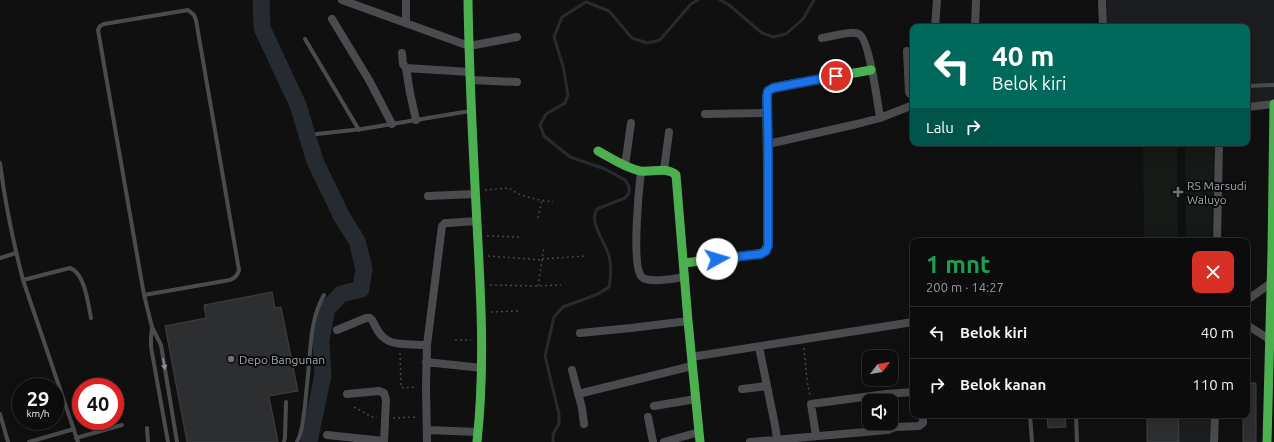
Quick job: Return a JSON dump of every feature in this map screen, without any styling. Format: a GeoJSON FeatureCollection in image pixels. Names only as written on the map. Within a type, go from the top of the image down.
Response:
{"type":"FeatureCollection","features":[{"type":"Feature","properties":{"kind":"street"},"geometry":{"type":"LineString","coordinates":[[342,0],[355,2],[468,46],[517,37]]}},
{"type":"Feature","properties":{"kind":"street"},"geometry":{"type":"LineString","coordinates":[[406,0],[406,23]]}},
{"type":"Feature","properties":{"kind":"street"},"geometry":{"type":"LineString","coordinates":[[468,0],[468,46],[481,312],[482,368],[477,442]]}},
{"type":"Feature","properties":{"kind":"street"},"geometry":{"type":"LineString","coordinates":[[935,24],[937,0]]}},
{"type":"Feature","properties":{"kind":"street"},"geometry":{"type":"LineString","coordinates":[[975,24],[976,0]]}},
{"type":"Feature","properties":{"kind":"street"},"geometry":{"type":"LineString","coordinates":[[1102,0],[1102,24]]}},
{"type":"Feature","properties":{"kind":"street"},"geometry":{"type":"LineString","coordinates":[[332,18],[369,80],[392,124]]}},
{"type":"Feature","properties":{"kind":"street"},"geometry":{"type":"LineString","coordinates":[[822,38],[852,33],[860,34],[867,48],[880,118]]}},
{"type":"Feature","properties":{"kind":"street"},"geometry":{"type":"LineString","coordinates":[[907,51],[910,94]]}},
{"type":"Feature","properties":{"kind":"street"},"geometry":{"type":"LineString","coordinates":[[402,53],[403,64],[406,68],[416,120]]}},
{"type":"Feature","properties":{"kind":"street"},"geometry":{"type":"LineString","coordinates":[[406,68],[517,82]]}},
{"type":"Feature","properties":{"kind":"street"},"geometry":{"type":"LineString","coordinates":[[684,263],[764,253],[767,249],[767,94],[773,88],[871,70]]}},
{"type":"Feature","properties":{"kind":"street"},"geometry":{"type":"LineString","coordinates":[[1250,107],[1274,104],[1273,252],[1269,339],[1272,363],[1267,442]]}},
{"type":"Feature","properties":{"kind":"street"},"geometry":{"type":"LineString","coordinates":[[768,144],[826,132],[880,118],[910,106]]}},
{"type":"Feature","properties":{"kind":"street"},"geometry":{"type":"LineString","coordinates":[[705,114],[767,113]]}},
{"type":"Feature","properties":{"kind":"street"},"geometry":{"type":"LineString","coordinates":[[625,166],[631,123]]}},
{"type":"Feature","properties":{"kind":"street"},"geometry":{"type":"LineString","coordinates":[[664,170],[669,132]]}},
{"type":"Feature","properties":{"kind":"street"},"geometry":{"type":"LineString","coordinates":[[1217,238],[1219,146]]}},
{"type":"Feature","properties":{"kind":"street"},"geometry":{"type":"LineString","coordinates":[[598,151],[625,166],[641,171],[664,170],[673,172],[676,175],[691,356],[700,442]]}},
{"type":"Feature","properties":{"kind":"street"},"geometry":{"type":"LineString","coordinates":[[641,171],[637,209],[636,258],[640,274],[643,278],[650,280],[684,277]]}},
{"type":"Feature","properties":{"kind":"street"},"geometry":{"type":"LineString","coordinates":[[428,196],[475,192]]}},
{"type":"Feature","properties":{"kind":"street"},"geometry":{"type":"LineString","coordinates":[[427,442],[427,345],[442,226],[448,222],[477,222]]}},
{"type":"Feature","properties":{"kind":"street"},"geometry":{"type":"LineString","coordinates":[[1250,298],[1271,284]]}},
{"type":"Feature","properties":{"kind":"street"},"geometry":{"type":"LineString","coordinates":[[337,330],[366,318],[370,318],[381,336],[386,340],[400,343],[427,345]]}},
{"type":"Feature","properties":{"kind":"street"},"geometry":{"type":"LineString","coordinates":[[580,333],[688,321]]}},
{"type":"Feature","properties":{"kind":"street"},"geometry":{"type":"LineString","coordinates":[[691,356],[759,347],[910,322]]}},
{"type":"Feature","properties":{"kind":"street"},"geometry":{"type":"LineString","coordinates":[[1250,327],[1269,339]]}},
{"type":"Feature","properties":{"kind":"street"},"geometry":{"type":"LineString","coordinates":[[759,347],[777,439]]}},
{"type":"Feature","properties":{"kind":"street"},"geometry":{"type":"LineString","coordinates":[[426,362],[482,368]]}},
{"type":"Feature","properties":{"kind":"street"},"geometry":{"type":"LineString","coordinates":[[578,394],[692,366]]}},
{"type":"Feature","properties":{"kind":"street"},"geometry":{"type":"LineString","coordinates":[[572,370],[584,424]]}},
{"type":"Feature","properties":{"kind":"street"},"geometry":{"type":"LineString","coordinates":[[742,389],[767,386]]}},
{"type":"Feature","properties":{"kind":"street"},"geometry":{"type":"LineString","coordinates":[[327,435],[384,442],[386,400],[384,393],[379,391],[347,394]]}},
{"type":"Feature","properties":{"kind":"street"},"geometry":{"type":"LineString","coordinates":[[816,436],[811,404],[910,392]]}},
{"type":"Feature","properties":{"kind":"street"},"geometry":{"type":"LineString","coordinates":[[654,406],[696,399]]}},
{"type":"Feature","properties":{"kind":"street"},"geometry":{"type":"LineString","coordinates":[[648,417],[653,442]]}},
{"type":"Feature","properties":{"kind":"street"},"geometry":{"type":"LineString","coordinates":[[750,442],[888,430],[895,427],[919,426],[922,423],[923,418]]}},
{"type":"Feature","properties":{"kind":"street"},"geometry":{"type":"LineString","coordinates":[[1214,442],[1215,418]]}},
{"type":"Feature","properties":{"kind":"street"},"geometry":{"type":"LineString","coordinates":[[426,430],[478,432]]}},
{"type":"Feature","properties":{"kind":"street"},"geometry":{"type":"LineString","coordinates":[[664,442],[699,432]]}},
{"type":"Feature","properties":{"kind":"lane"},"geometry":{"type":"LineString","coordinates":[[144,296],[230,280],[235,278],[239,270],[196,20],[194,15],[188,10],[104,24],[101,25],[98,30],[144,296],[152,327],[161,345],[177,442]]}},
{"type":"Feature","properties":{"kind":"lane"},"geometry":{"type":"LineString","coordinates":[[306,39],[359,130]]}},
{"type":"Feature","properties":{"kind":"lane"},"geometry":{"type":"LineString","coordinates":[[1250,86],[1274,84]]}},
{"type":"Feature","properties":{"kind":"lane"},"geometry":{"type":"LineString","coordinates":[[317,134],[359,130],[471,111]]}},
{"type":"Feature","properties":{"kind":"lane"},"geometry":{"type":"LineString","coordinates":[[0,163],[5,203],[23,280],[72,423]]}},
{"type":"Feature","properties":{"kind":"lane"},"geometry":{"type":"LineString","coordinates":[[0,258],[16,253]]}},
{"type":"Feature","properties":{"kind":"lane"},"geometry":{"type":"LineString","coordinates":[[23,280],[70,268],[81,278],[91,318]]}},
{"type":"Feature","properties":{"kind":"lane"},"geometry":{"type":"LineString","coordinates":[[297,442],[303,419],[309,373],[311,337],[316,313],[324,295]]}},
{"type":"Feature","properties":{"kind":"lane"},"geometry":{"type":"LineString","coordinates":[[152,327],[152,347],[168,442]]}},
{"type":"Feature","properties":{"kind":"lane"},"geometry":{"type":"LineString","coordinates":[[284,442],[286,402]]}},
{"type":"Feature","properties":{"kind":"lane"},"geometry":{"type":"LineString","coordinates":[[0,414],[8,442]]}},
{"type":"Feature","properties":{"kind":"lane"},"geometry":{"type":"LineString","coordinates":[[1030,418],[1032,442]]}},
{"type":"Feature","properties":{"kind":"lane"},"geometry":{"type":"LineString","coordinates":[[1076,418],[1077,442]]}},
{"type":"Feature","properties":{"kind":"lane"},"geometry":{"type":"LineString","coordinates":[[147,428],[148,442]]}},
{"type":"Feature","properties":{"kind":"lane"},"geometry":{"type":"LineString","coordinates":[[29,442],[72,430]]}},
{"type":"Feature","properties":{"kind":"lane"},"geometry":{"type":"LineString","coordinates":[[74,430],[77,440],[107,430]]}},
{"type":"Feature","properties":{"kind":"path"},"geometry":{"type":"LineString","coordinates":[[475,192],[509,188],[518,193],[553,202]]}},
{"type":"Feature","properties":{"kind":"path"},"geometry":{"type":"LineString","coordinates":[[538,218],[542,200]]}},
{"type":"Feature","properties":{"kind":"path"},"geometry":{"type":"LineString","coordinates":[[477,236],[520,237]]}},
{"type":"Feature","properties":{"kind":"path"},"geometry":{"type":"LineString","coordinates":[[538,286],[544,247]]}},
{"type":"Feature","properties":{"kind":"path"},"geometry":{"type":"LineString","coordinates":[[478,255],[542,259],[587,256]]}},
{"type":"Feature","properties":{"kind":"path"},"geometry":{"type":"LineString","coordinates":[[480,285],[561,285]]}},
{"type":"Feature","properties":{"kind":"path"},"geometry":{"type":"LineString","coordinates":[[481,312],[518,311]]}},
{"type":"Feature","properties":{"kind":"path"},"geometry":{"type":"LineString","coordinates":[[455,340],[481,340]]}},
{"type":"Feature","properties":{"kind":"path"},"geometry":{"type":"LineString","coordinates":[[803,340],[811,404]]}},
{"type":"Feature","properties":{"kind":"path"},"geometry":{"type":"LineString","coordinates":[[400,343],[401,387],[426,387]]}},
{"type":"Feature","properties":{"kind":"shaded area"},"geometry":{"type":"Polygon","coordinates":[[[1107,0],[1274,0],[1274,100],[1250,103],[1250,24],[1107,24],[1107,0]]]}},
{"type":"Feature","properties":{"kind":"shaded area"},"geometry":{"type":"Polygon","coordinates":[[[1143,146],[1177,146],[1178,238],[1144,238],[1143,146]]]}},
{"type":"Feature","properties":{"kind":"shaded area"},"geometry":{"type":"Polygon","coordinates":[[[1185,146],[1214,146],[1212,238],[1186,238],[1185,146]]]}},
{"type":"Feature","properties":{"kind":"shaded area"},"geometry":{"type":"Polygon","coordinates":[[[1178,418],[1210,418],[1210,442],[1179,442],[1178,418]]]}},
{"type":"Feature","properties":{"kind":"building","name":"Depo Bangunan"},"geometry":{"type":"Polygon","coordinates":[[[272,292],[275,308],[281,307],[298,391],[269,396],[278,442],[187,442],[165,326],[206,318],[204,305],[272,292]]]}},
{"type":"Feature","properties":{"kind":"building"},"geometry":{"type":"Polygon","coordinates":[[[1250,383],[1256,383],[1256,442],[1243,442],[1243,418],[1250,418],[1250,383]]]}},
{"type":"Feature","properties":{"kind":"building"},"geometry":{"type":"Polygon","coordinates":[[[1047,418],[1065,418],[1066,427],[1048,428],[1047,418]]]}},
{"type":"Feature","properties":{"kind":"building"},"geometry":{"type":"Polygon","coordinates":[[[1147,418],[1178,418],[1179,442],[1147,442],[1147,418]]]}},
{"type":"Feature","properties":{"kind":"waterway"},"geometry":{"type":"LineString","coordinates":[[261,0],[262,28],[298,105],[315,161],[342,217],[357,241],[364,269],[361,289],[341,294],[327,309],[321,340],[323,375],[309,442]]}},
{"type":"Feature","properties":{"kind":"waterway"},"geometry":{"type":"LineString","coordinates":[[553,442],[553,434],[559,424],[559,414],[545,356],[554,317],[563,307],[598,294],[609,287],[611,272],[610,260],[596,226],[595,214],[597,209],[625,198],[629,193],[629,186],[625,180],[605,169],[570,157],[544,136],[540,125],[546,114],[565,103],[568,95],[563,66],[554,37],[562,17],[586,2],[609,11],[632,38],[647,43],[660,40],[691,4],[698,0]]}},
{"type":"Feature","properties":{"kind":"waterway"},"geometry":{"type":"LineString","coordinates":[[720,0],[729,5],[762,33],[773,37],[786,34],[803,19],[814,0]]}},
{"type":"Feature","properties":{"kind":"traffic: fast"},"geometry":{"type":"LineString","coordinates":[[468,0],[470,84],[482,333],[481,387],[477,442]]}},
{"type":"Feature","properties":{"kind":"traffic: fast"},"geometry":{"type":"LineString","coordinates":[[684,263],[758,254],[764,252],[766,249],[768,243],[768,91],[776,87],[871,70]]}},
{"type":"Feature","properties":{"kind":"traffic: fast"},"geometry":{"type":"LineString","coordinates":[[1267,442],[1274,104]]}},
{"type":"Feature","properties":{"kind":"traffic: fast"},"geometry":{"type":"LineString","coordinates":[[598,151],[634,170],[664,170],[672,172],[676,175],[700,442]]}},
{"type":"Feature","properties":{"kind":"place","name":"RS Marsudi Waluyo"},"geometry":{"type":"Point","coordinates":[1178,192]}},
{"type":"Feature","properties":{"kind":"place","name":"Depo Bangunan"},"geometry":{"type":"Point","coordinates":[231,359]}},
{"type":"Feature","properties":{"kind":"route"},"geometry":{"type":"LineString","coordinates":[[717,259],[761,254],[766,251],[768,246],[768,91],[773,88],[836,76]]}}]}
